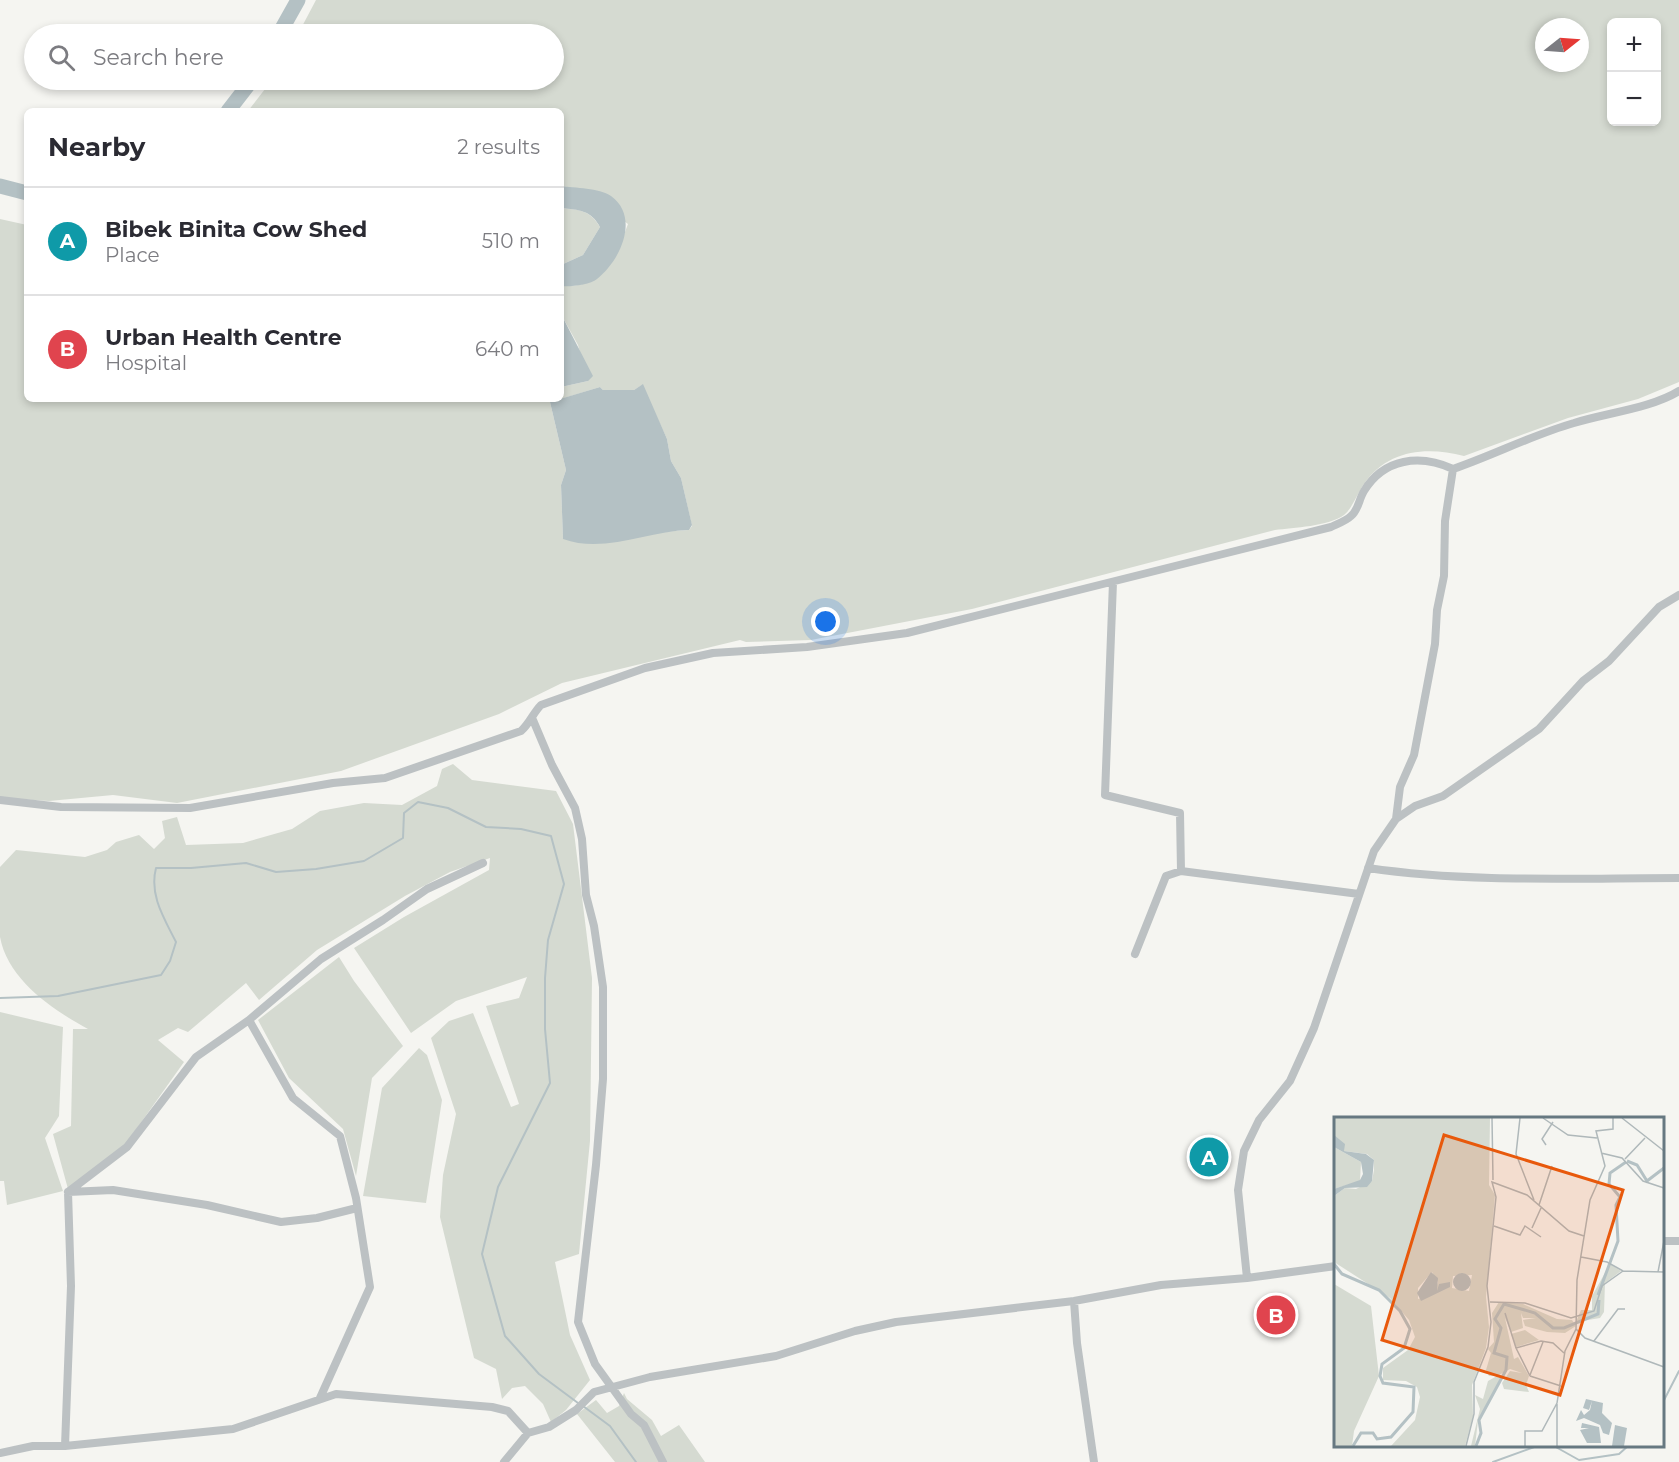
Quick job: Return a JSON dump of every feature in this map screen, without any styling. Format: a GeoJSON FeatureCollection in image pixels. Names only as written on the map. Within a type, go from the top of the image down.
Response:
{"type":"FeatureCollection","features":[{"type":"Feature","properties":{"kind":"street"},"geometry":{"type":"LineString","coordinates":[[663,1462],[656,1443],[644,1425],[631,1414],[595,1364],[578,1322],[602,1090],[603,987],[594,926],[586,895],[582,839],[575,808],[552,765],[533,720],[535,710],[541,705],[645,668],[713,653],[807,647],[907,633],[1331,527],[1353,516],[1364,490],[1388,467],[1411,459],[1436,461],[1453,469],[1572,423],[1662,401],[1679,391]]}},
{"type":"Feature","properties":{"kind":"street"},"geometry":{"type":"LineString","coordinates":[[1396,819],[1400,787],[1414,755],[1432,661],[1437,610],[1444,576],[1445,521],[1453,469]]}},
{"type":"Feature","properties":{"kind":"street"},"geometry":{"type":"LineString","coordinates":[[1113,582],[1105,795],[1180,813],[1181,871]]}},
{"type":"Feature","properties":{"kind":"street"},"geometry":{"type":"LineString","coordinates":[[1246,1278],[1238,1190],[1244,1151],[1259,1120],[1290,1081],[1314,1029],[1374,851],[1396,819],[1415,806],[1443,796],[1539,729],[1583,681],[1609,661],[1659,607],[1679,595]]}},
{"type":"Feature","properties":{"kind":"street"},"geometry":{"type":"LineString","coordinates":[[0,800],[61,807],[190,808],[333,783],[385,778],[512,735],[521,731],[533,720]]}},
{"type":"Feature","properties":{"kind":"street"},"geometry":{"type":"LineString","coordinates":[[68,1192],[127,1147],[196,1057],[249,1020],[321,959],[383,921],[427,889],[483,863]]}},
{"type":"Feature","properties":{"kind":"street"},"geometry":{"type":"LineString","coordinates":[[1368,868],[1411,874],[1518,878],[1679,878]]}},
{"type":"Feature","properties":{"kind":"street"},"geometry":{"type":"LineString","coordinates":[[1135,954],[1166,876],[1181,871],[1359,894]]}},
{"type":"Feature","properties":{"kind":"street"},"geometry":{"type":"LineString","coordinates":[[249,1020],[293,1098],[340,1136],[357,1208],[370,1287],[320,1398]]}},
{"type":"Feature","properties":{"kind":"street"},"geometry":{"type":"LineString","coordinates":[[68,1192],[113,1190],[207,1205],[281,1222],[317,1218],[357,1208]]}},
{"type":"Feature","properties":{"kind":"street"},"geometry":{"type":"LineString","coordinates":[[65,1446],[71,1286],[68,1192]]}},
{"type":"Feature","properties":{"kind":"street"},"geometry":{"type":"LineString","coordinates":[[504,1462],[528,1433],[549,1427],[576,1410],[594,1392],[650,1377],[776,1356],[855,1331],[896,1322],[1074,1301],[1161,1285],[1246,1278],[1334,1266]]}},
{"type":"Feature","properties":{"kind":"street"},"geometry":{"type":"LineString","coordinates":[[1074,1301],[1077,1343],[1094,1462]]}},
{"type":"Feature","properties":{"kind":"street"},"geometry":{"type":"LineString","coordinates":[[0,1453],[33,1446],[65,1446],[233,1429],[336,1394],[492,1407],[508,1411],[528,1433]]}},
{"type":"Feature","properties":{"kind":"shaded area"},"geometry":{"type":"Polygon","coordinates":[[[316,0],[1679,0],[1679,382],[1638,399],[1568,418],[1464,456],[1436,451],[1408,454],[1396,458],[1373,473],[1344,515],[1329,522],[1275,530],[972,609],[811,640],[746,642],[740,640],[562,683],[499,714],[341,771],[177,803],[113,795],[49,801],[0,798],[0,219],[24,224],[24,402],[550,402],[566,470],[561,485],[563,539],[689,530],[692,526],[681,478],[671,461],[667,439],[642,385],[634,390],[603,390],[600,387],[564,398],[564,386],[588,381],[578,345],[564,319],[564,286],[589,282],[599,276],[613,260],[628,224],[580,189],[564,186],[564,108],[250,108],[264,90],[564,90],[564,24],[303,24],[316,0]]]}},
{"type":"Feature","properties":{"kind":"shaded area"},"geometry":{"type":"Polygon","coordinates":[[[564,186],[594,190],[611,196],[620,205],[624,215],[626,226],[624,238],[613,261],[597,279],[585,284],[564,286],[564,264],[583,255],[600,227],[593,217],[579,210],[564,208],[564,186]]]}},
{"type":"Feature","properties":{"kind":"shaded area"},"geometry":{"type":"Polygon","coordinates":[[[564,208],[588,214],[600,227],[583,255],[564,264],[564,208]]]}},
{"type":"Feature","properties":{"kind":"shaded area"},"geometry":{"type":"Polygon","coordinates":[[[564,320],[593,376],[588,381],[564,386],[564,320]]]}},
{"type":"Feature","properties":{"kind":"shaded area"},"geometry":{"type":"Polygon","coordinates":[[[643,384],[667,439],[671,461],[681,478],[692,525],[689,530],[610,543],[579,543],[563,539],[561,485],[566,470],[550,402],[564,402],[564,398],[600,387],[603,390],[634,390],[643,384]]]}},
{"type":"Feature","properties":{"kind":"shaded area"},"geometry":{"type":"Polygon","coordinates":[[[453,764],[472,780],[556,791],[573,824],[592,978],[590,1141],[579,1254],[555,1262],[570,1335],[590,1380],[566,1410],[551,1422],[543,1404],[525,1386],[512,1388],[502,1399],[496,1369],[474,1358],[440,1217],[443,1175],[456,1114],[431,1038],[449,1021],[473,1013],[511,1107],[519,1104],[486,1006],[519,998],[527,977],[456,1001],[411,1033],[354,948],[404,917],[489,870],[490,858],[450,872],[405,896],[317,950],[259,1000],[246,983],[188,1032],[178,1028],[158,1040],[184,1062],[125,1145],[68,1189],[53,1134],[71,1126],[73,1029],[88,1029],[47,1003],[22,980],[12,967],[0,937],[0,867],[16,850],[85,857],[107,850],[116,842],[139,835],[154,849],[165,838],[162,821],[177,817],[186,845],[243,843],[292,829],[320,811],[364,803],[402,805],[437,786],[442,769],[453,764]]]}},
{"type":"Feature","properties":{"kind":"shaded area"},"geometry":{"type":"Polygon","coordinates":[[[339,957],[354,981],[403,1046],[372,1078],[356,1176],[343,1129],[289,1078],[258,1020],[339,957]]]}},
{"type":"Feature","properties":{"kind":"shaded area"},"geometry":{"type":"Polygon","coordinates":[[[0,1012],[63,1027],[59,1116],[45,1138],[63,1191],[7,1205],[4,1181],[0,1181],[0,1012]]]}},
{"type":"Feature","properties":{"kind":"shaded area"},"geometry":{"type":"Polygon","coordinates":[[[419,1048],[427,1055],[442,1100],[426,1203],[363,1196],[382,1088],[419,1048]]]}},
{"type":"Feature","properties":{"kind":"shaded area"},"geometry":{"type":"Polygon","coordinates":[[[624,1393],[627,1399],[652,1420],[661,1436],[679,1425],[705,1462],[615,1462],[577,1414],[596,1400],[607,1413],[619,1406],[624,1393]]]}},
{"type":"Feature","properties":{"kind":"waterway"},"geometry":{"type":"LineString","coordinates":[[285,24],[298,0]]}},
{"type":"Feature","properties":{"kind":"waterway"},"geometry":{"type":"LineString","coordinates":[[230,108],[244,90]]}},
{"type":"Feature","properties":{"kind":"waterway"},"geometry":{"type":"LineString","coordinates":[[0,186],[24,192]]}},
{"type":"Feature","properties":{"kind":"waterway"},"geometry":{"type":"LineString","coordinates":[[0,998],[58,996],[161,975],[170,961],[176,942],[156,897],[154,888],[156,868],[191,868],[246,863],[276,872],[316,869],[364,861],[403,838],[404,813],[418,802],[448,808],[486,827],[521,829],[551,836],[564,884],[548,940],[545,978],[545,1029],[550,1083],[498,1187],[482,1254],[505,1336],[539,1374],[578,1403]]}},
{"type":"Feature","properties":{"kind":"waterway"},"geometry":{"type":"LineString","coordinates":[[1664,1400],[1679,1371]]}},
{"type":"Feature","properties":{"kind":"waterway"},"geometry":{"type":"LineString","coordinates":[[583,1406],[610,1426],[636,1462]]}},
{"type":"Feature","properties":{"kind":"waterway"},"geometry":{"type":"LineString","coordinates":[[1493,1462],[1534,1447]]}},
{"type":"Feature","properties":{"kind":"waterway"},"geometry":{"type":"LineString","coordinates":[[1556,1447],[1579,1460],[1619,1454],[1627,1447]]}},
{"type":"Feature","properties":{"kind":"place","name":"Bibek Binita Cow Shed"},"geometry":{"type":"Point","coordinates":[1209,1157]}},
{"type":"Feature","properties":{"kind":"place","name":"Urban Health Centre"},"geometry":{"type":"Point","coordinates":[1276,1315]}}]}
